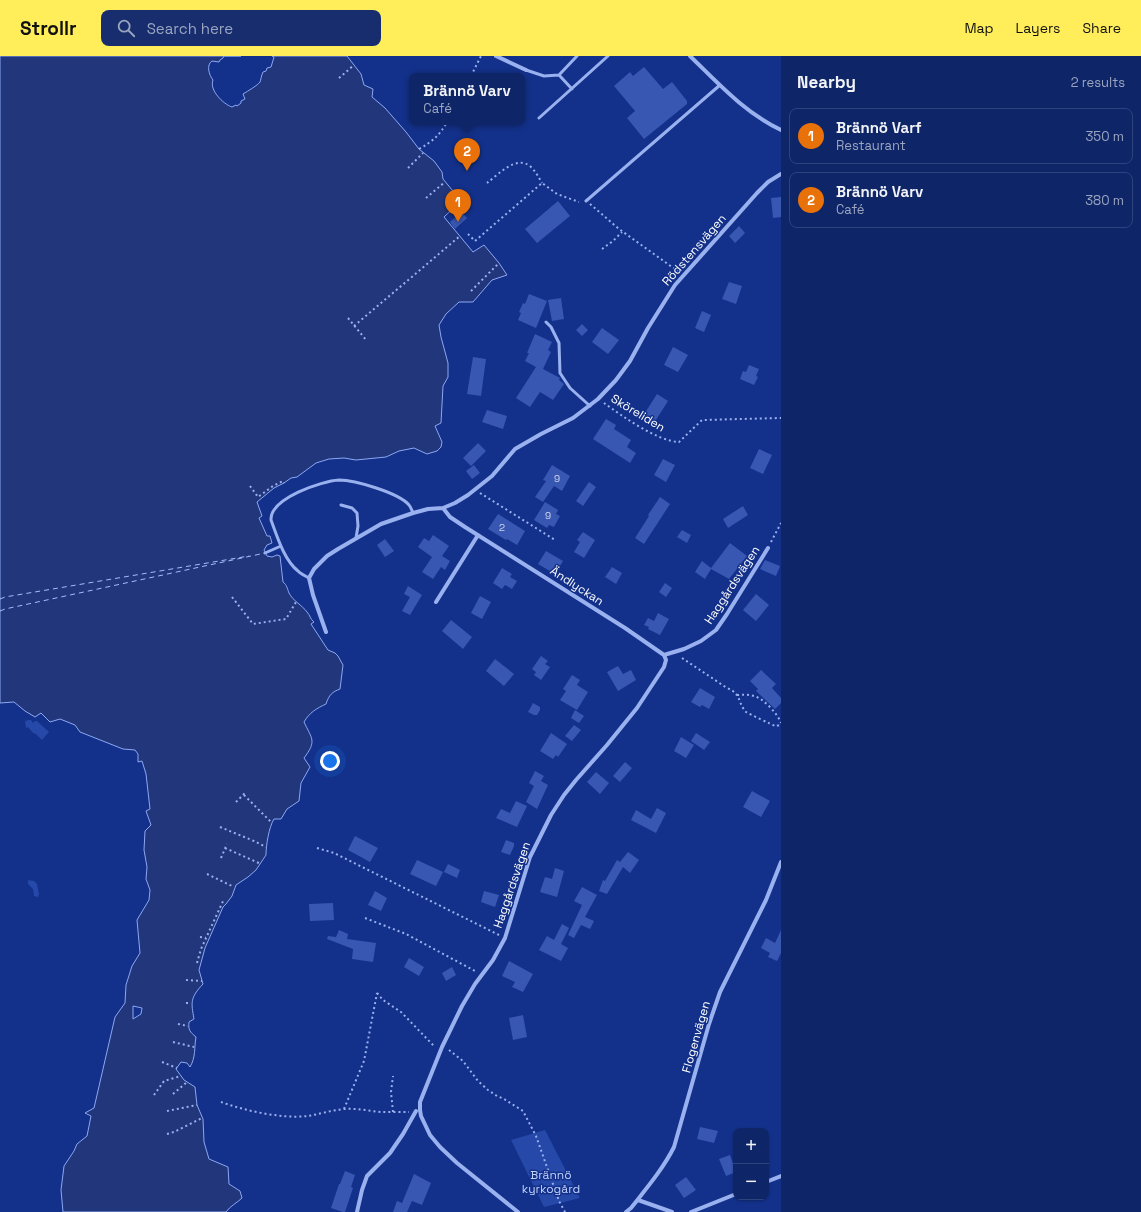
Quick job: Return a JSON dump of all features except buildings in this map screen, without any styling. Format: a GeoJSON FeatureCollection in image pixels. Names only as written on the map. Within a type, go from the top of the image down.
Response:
{"type":"FeatureCollection","features":[{"type":"Feature","properties":{"kind":"street"},"geometry":{"type":"LineString","coordinates":[[496,56],[526,70]]}},
{"type":"Feature","properties":{"kind":"street"},"geometry":{"type":"LineString","coordinates":[[690,56],[743,106],[761,119],[781,130]]}},
{"type":"Feature","properties":{"kind":"street","name":"Rödstensvägen"},"geometry":{"type":"LineString","coordinates":[[309,578],[320,562],[338,548],[381,524],[413,513],[428,509],[443,508],[455,503],[475,490],[492,476],[515,449],[573,418],[590,406],[616,380],[628,365],[661,305],[675,285],[757,193],[768,182],[781,174]]}},
{"type":"Feature","properties":{"kind":"street","name":"Ändlyckan"},"geometry":{"type":"LineString","coordinates":[[443,508],[450,516],[478,535],[625,628],[664,655]]}},
{"type":"Feature","properties":{"kind":"street"},"geometry":{"type":"LineString","coordinates":[[436,602],[478,535]]}},
{"type":"Feature","properties":{"kind":"street","name":"Haggårdsvägen"},"geometry":{"type":"LineString","coordinates":[[518,1212],[440,1147],[430,1134],[421,1116],[420,1102],[442,1046],[462,1006],[475,984],[493,960],[504,938],[530,857],[551,815],[564,795],[607,745],[641,702],[664,667],[666,660],[664,655],[701,642],[716,630],[768,548]]}},
{"type":"Feature","properties":{"kind":"street"},"geometry":{"type":"LineString","coordinates":[[309,578],[313,595],[326,632]]}},
{"type":"Feature","properties":{"kind":"street","name":"Flogenvägen"},"geometry":{"type":"LineString","coordinates":[[626,1212],[638,1200],[662,1167],[674,1147],[709,1024],[720,992],[766,900],[781,862]]}},
{"type":"Feature","properties":{"kind":"street"},"geometry":{"type":"LineString","coordinates":[[357,1212],[367,1176],[390,1153],[416,1111]]}},
{"type":"Feature","properties":{"kind":"street"},"geometry":{"type":"LineString","coordinates":[[769,1181],[781,1176]]}},
{"type":"Feature","properties":{"kind":"street"},"geometry":{"type":"LineString","coordinates":[[691,1212],[733,1195]]}},
{"type":"Feature","properties":{"kind":"street"},"geometry":{"type":"LineString","coordinates":[[638,1200],[672,1212]]}},
{"type":"Feature","properties":{"kind":"lane"},"geometry":{"type":"LineString","coordinates":[[526,70],[544,76],[559,75],[578,56]]}},
{"type":"Feature","properties":{"kind":"lane"},"geometry":{"type":"LineString","coordinates":[[539,118],[608,56]]}},
{"type":"Feature","properties":{"kind":"lane"},"geometry":{"type":"LineString","coordinates":[[559,75],[572,89]]}},
{"type":"Feature","properties":{"kind":"lane"},"geometry":{"type":"LineString","coordinates":[[586,201],[720,85]]}},
{"type":"Feature","properties":{"kind":"lane"},"geometry":{"type":"LineString","coordinates":[[546,322],[552,327],[559,343],[560,373],[570,388],[590,406]]}},
{"type":"Feature","properties":{"kind":"lane"},"geometry":{"type":"LineString","coordinates":[[309,578],[292,565],[281,546],[271,520],[271,516],[274,511],[285,499],[293,494],[313,486],[340,480],[354,482],[371,486],[398,498],[409,504],[413,513]]}},
{"type":"Feature","properties":{"kind":"lane"},"geometry":{"type":"LineString","coordinates":[[341,505],[352,508],[357,513],[358,526],[356,538]]}},
{"type":"Feature","properties":{"kind":"lane"},"geometry":{"type":"LineString","coordinates":[[265,553],[281,546]]}},
{"type":"Feature","properties":{"kind":"path"},"geometry":{"type":"LineString","coordinates":[[472,73],[481,56]]}},
{"type":"Feature","properties":{"kind":"path"},"geometry":{"type":"LineString","coordinates":[[339,78],[354,65]]}},
{"type":"Feature","properties":{"kind":"path"},"geometry":{"type":"LineString","coordinates":[[419,149],[433,141],[441,132],[444,125]]}},
{"type":"Feature","properties":{"kind":"path"},"geometry":{"type":"LineString","coordinates":[[408,168],[423,153]]}},
{"type":"Feature","properties":{"kind":"path"},"geometry":{"type":"LineString","coordinates":[[487,183],[506,168],[521,162],[525,163],[532,168],[542,183],[557,194],[577,202],[586,201],[622,231],[683,276]]}},
{"type":"Feature","properties":{"kind":"path"},"geometry":{"type":"LineString","coordinates":[[426,198],[445,182]]}},
{"type":"Feature","properties":{"kind":"path"},"geometry":{"type":"LineString","coordinates":[[468,234],[475,241],[542,183]]}},
{"type":"Feature","properties":{"kind":"path"},"geometry":{"type":"LineString","coordinates":[[602,249],[613,241],[622,231]]}},
{"type":"Feature","properties":{"kind":"path"},"geometry":{"type":"LineString","coordinates":[[354,326],[460,236]]}},
{"type":"Feature","properties":{"kind":"path"},"geometry":{"type":"LineString","coordinates":[[471,291],[499,263]]}},
{"type":"Feature","properties":{"kind":"path"},"geometry":{"type":"LineString","coordinates":[[348,318],[367,341]]}},
{"type":"Feature","properties":{"kind":"path","name":"Sköreliden"},"geometry":{"type":"LineString","coordinates":[[598,399],[624,417],[658,437],[673,442],[679,442],[702,420],[781,418]]}},
{"type":"Feature","properties":{"kind":"path"},"geometry":{"type":"LineString","coordinates":[[250,486],[258,498],[273,486],[283,481],[284,483]]}},
{"type":"Feature","properties":{"kind":"path"},"geometry":{"type":"LineString","coordinates":[[475,490],[555,540]]}},
{"type":"Feature","properties":{"kind":"path","name":"Haggårdsvägen"},"geometry":{"type":"LineString","coordinates":[[768,548],[781,523]]}},
{"type":"Feature","properties":{"kind":"path"},"geometry":{"type":"LineString","coordinates":[[232,597],[253,624],[286,619],[296,602],[295,600]]}},
{"type":"Feature","properties":{"kind":"path"},"geometry":{"type":"LineString","coordinates":[[674,652],[737,695],[748,714],[756,716],[776,726],[781,724],[779,717],[775,712],[759,698],[755,696],[737,695]]}},
{"type":"Feature","properties":{"kind":"path"},"geometry":{"type":"LineString","coordinates":[[236,802],[246,792]]}},
{"type":"Feature","properties":{"kind":"path"},"geometry":{"type":"LineString","coordinates":[[244,795],[272,823]]}},
{"type":"Feature","properties":{"kind":"path"},"geometry":{"type":"LineString","coordinates":[[220,827],[266,847]]}},
{"type":"Feature","properties":{"kind":"path"},"geometry":{"type":"LineString","coordinates":[[221,858],[227,844]]}},
{"type":"Feature","properties":{"kind":"path"},"geometry":{"type":"LineString","coordinates":[[225,848],[260,864]]}},
{"type":"Feature","properties":{"kind":"path"},"geometry":{"type":"LineString","coordinates":[[317,848],[334,854],[504,938]]}},
{"type":"Feature","properties":{"kind":"path"},"geometry":{"type":"LineString","coordinates":[[207,874],[234,887]]}},
{"type":"Feature","properties":{"kind":"path"},"geometry":{"type":"LineString","coordinates":[[197,963],[206,938],[224,899]]}},
{"type":"Feature","properties":{"kind":"path"},"geometry":{"type":"LineString","coordinates":[[365,918],[406,934],[482,975]]}},
{"type":"Feature","properties":{"kind":"path"},"geometry":{"type":"LineString","coordinates":[[200,937],[206,938]]}},
{"type":"Feature","properties":{"kind":"path"},"geometry":{"type":"LineString","coordinates":[[186,980],[202,981]]}},
{"type":"Feature","properties":{"kind":"path"},"geometry":{"type":"LineString","coordinates":[[344,1109],[364,1061],[377,993],[411,1021],[440,1053]]}},
{"type":"Feature","properties":{"kind":"path"},"geometry":{"type":"LineString","coordinates":[[186,1003],[191,1003]]}},
{"type":"Feature","properties":{"kind":"path"},"geometry":{"type":"LineString","coordinates":[[178,1024],[188,1026]]}},
{"type":"Feature","properties":{"kind":"path"},"geometry":{"type":"LineString","coordinates":[[173,1042],[194,1047]]}},
{"type":"Feature","properties":{"kind":"path"},"geometry":{"type":"LineString","coordinates":[[442,1046],[463,1061],[478,1081],[488,1090],[523,1111],[536,1136],[559,1201],[565,1212]]}},
{"type":"Feature","properties":{"kind":"path"},"geometry":{"type":"LineString","coordinates":[[162,1062],[177,1068]]}},
{"type":"Feature","properties":{"kind":"path"},"geometry":{"type":"LineString","coordinates":[[154,1096],[164,1081],[181,1076]]}},
{"type":"Feature","properties":{"kind":"path"},"geometry":{"type":"LineString","coordinates":[[393,1076],[391,1092],[393,1112]]}},
{"type":"Feature","properties":{"kind":"path"},"geometry":{"type":"LineString","coordinates":[[173,1094],[187,1082]]}},
{"type":"Feature","properties":{"kind":"path"},"geometry":{"type":"LineString","coordinates":[[221,1102],[270,1114],[289,1116],[308,1116],[344,1109],[393,1112],[416,1111]]}},
{"type":"Feature","properties":{"kind":"path"},"geometry":{"type":"LineString","coordinates":[[167,1111],[197,1106]]}},
{"type":"Feature","properties":{"kind":"path"},"geometry":{"type":"LineString","coordinates":[[167,1134],[202,1118]]}},
{"type":"Feature","properties":{"kind":"green space"},"geometry":{"type":"Polygon","coordinates":[[[29,720],[33,723],[37,721],[49,732],[42,740],[28,727],[26,728],[25,721],[29,720]]]}},
{"type":"Feature","properties":{"kind":"green space"},"geometry":{"type":"Polygon","coordinates":[[[28,880],[34,881],[37,884],[39,894],[38,897],[34,896],[33,889],[28,884],[28,880]]]}},
{"type":"Feature","properties":{"kind":"green space","name":"Brännö kyrkogård"},"geometry":{"type":"Polygon","coordinates":[[[545,1130],[580,1198],[544,1207],[511,1140],[545,1130]]]}},
{"type":"Feature","properties":{"kind":"shaded area"},"geometry":{"type":"Polygon","coordinates":[[[0,56],[224,56],[219,62],[212,61],[209,65],[209,70],[213,80],[212,84],[215,92],[221,100],[232,107],[241,103],[241,101],[245,99],[243,94],[260,82],[263,72],[266,71],[267,68],[271,67],[274,57],[272,56],[347,56],[361,74],[364,85],[373,89],[372,97],[385,108],[419,149],[434,161],[442,172],[443,179],[460,202],[444,217],[473,252],[484,245],[507,275],[492,280],[473,302],[459,302],[446,314],[439,325],[448,363],[448,377],[443,386],[441,423],[435,426],[442,442],[441,447],[437,451],[427,454],[414,448],[399,451],[386,457],[356,460],[344,458],[329,459],[316,463],[297,477],[291,478],[274,488],[257,502],[262,516],[259,518],[267,536],[270,536],[272,543],[267,545],[264,550],[267,556],[280,556],[283,582],[289,593],[308,613],[314,622],[311,624],[328,650],[338,656],[343,665],[340,689],[331,694],[326,704],[314,711],[304,722],[311,736],[312,744],[304,758],[310,767],[301,783],[299,801],[287,809],[281,819],[274,819],[268,836],[266,855],[256,870],[236,885],[232,896],[223,907],[205,948],[199,970],[203,984],[192,1000],[194,1019],[189,1022],[190,1031],[196,1037],[193,1060],[190,1067],[187,1063],[181,1062],[176,1069],[184,1080],[195,1087],[197,1105],[203,1119],[204,1142],[209,1159],[228,1167],[229,1184],[240,1191],[242,1198],[226,1212],[63,1212],[61,1190],[64,1166],[77,1144],[87,1136],[91,1116],[85,1113],[94,1108],[115,1017],[125,1003],[126,985],[132,966],[140,953],[137,920],[149,900],[150,890],[146,879],[147,867],[144,850],[145,831],[151,825],[146,811],[150,809],[146,774],[142,761],[138,762],[138,754],[135,750],[123,749],[80,732],[75,725],[60,719],[50,722],[41,713],[35,717],[14,702],[0,703],[0,56]],[[133,1006],[133,1019],[141,1014],[142,1008],[133,1006]]]}},
{"type":"Feature","properties":{"kind":"ferry route"},"geometry":{"type":"LineString","coordinates":[[0,611],[265,553]]}},
{"type":"Feature","properties":{"kind":"ferry route"},"geometry":{"type":"LineString","coordinates":[[0,599],[249,556]]}},
{"type":"Feature","properties":{"kind":"place","name":"Brännö Varv"},"geometry":{"type":"Point","coordinates":[467,171]}},
{"type":"Feature","properties":{"kind":"place","name":"Brännö Varf"},"geometry":{"type":"Point","coordinates":[458,222]}}]}
